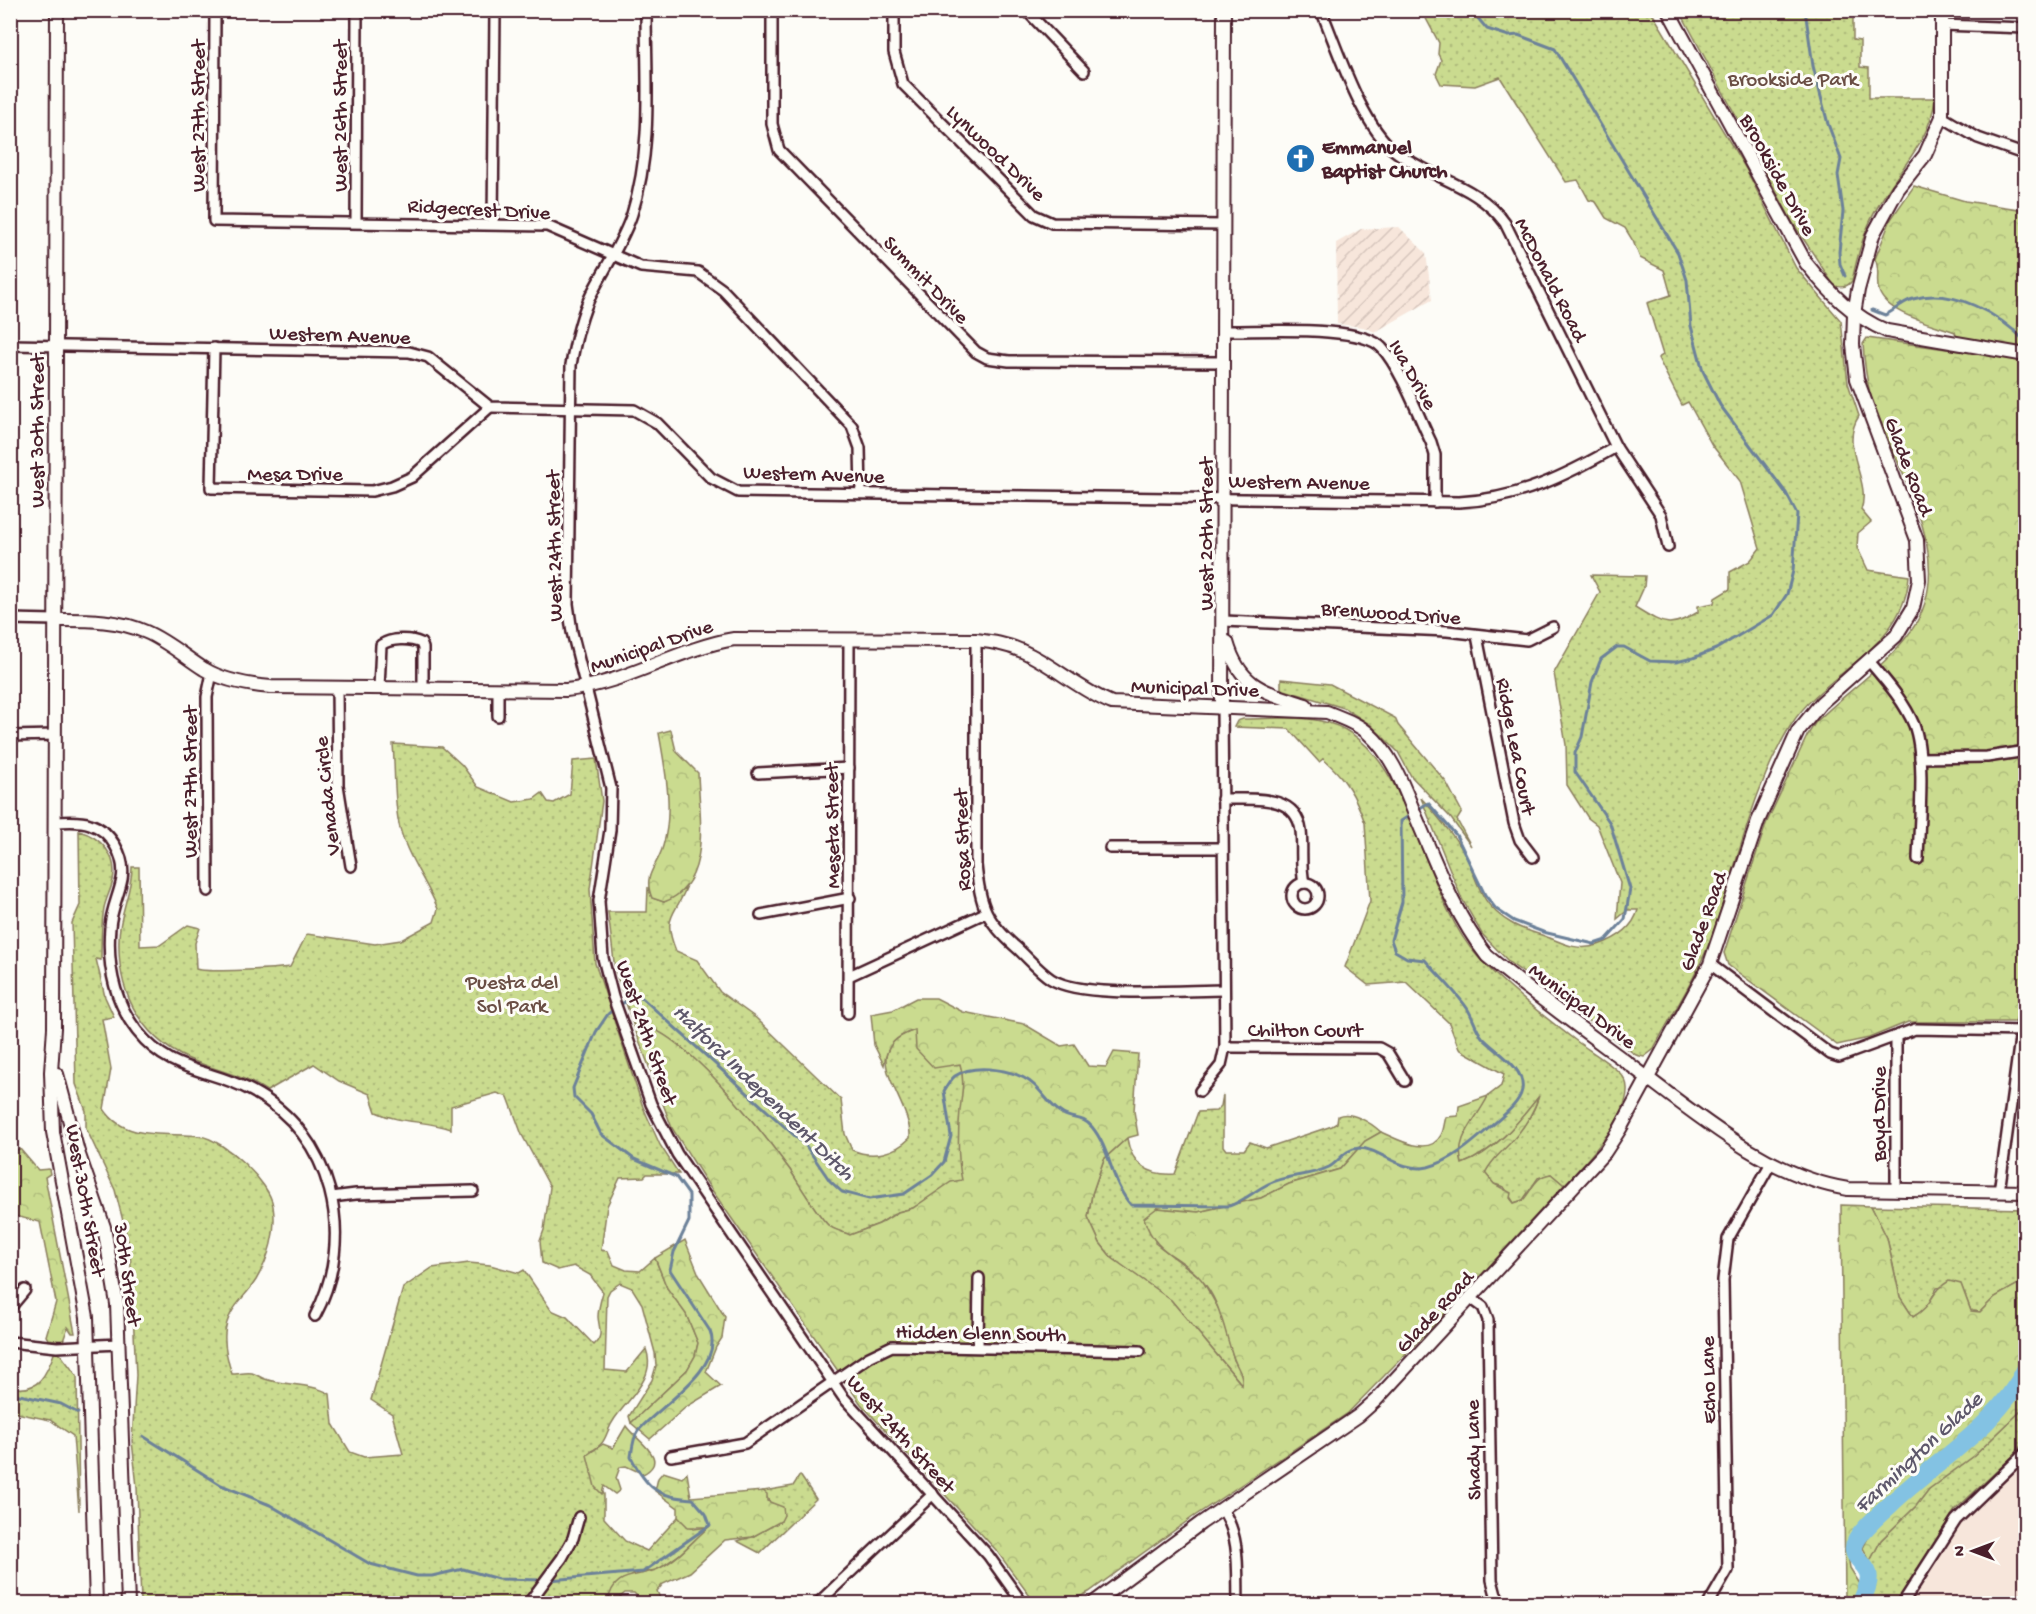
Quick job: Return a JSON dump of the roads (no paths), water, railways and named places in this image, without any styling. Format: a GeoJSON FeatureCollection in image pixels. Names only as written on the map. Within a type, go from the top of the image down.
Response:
{"type":"FeatureCollection","features":[{"type":"Feature","properties":{"kind":"main road","name":"West 30th Street"},"geometry":{"type":"LineString","coordinates":[[57,10],[54,1028],[51,1072],[53,1132],[82,1279],[88,1345],[96,1604]]}},
{"type":"Feature","properties":{"kind":"main road","name":"West 20th Street"},"geometry":{"type":"LineString","coordinates":[[1222,707],[1224,10]]}},
{"type":"Feature","properties":{"kind":"main road","name":"Brookside Drive"},"geometry":{"type":"LineString","coordinates":[[1668,10],[1806,263],[1854,314],[1869,324],[1903,336],[2025,356]]}},
{"type":"Feature","properties":{"kind":"main road"},"geometry":{"type":"LineString","coordinates":[[1942,10],[1942,117]]}},
{"type":"Feature","properties":{"kind":"main road","name":"Glade Road"},"geometry":{"type":"LineString","coordinates":[[1092,1604],[1222,1509],[1359,1416],[1472,1299],[1605,1152],[1649,1079],[1710,964],[1758,821],[1798,731],[1821,703],[1896,636],[1917,594],[1920,564],[1912,525],[1857,379],[1853,345],[1854,314],[1873,235],[1898,189],[1924,155],[1942,117]]}},
{"type":"Feature","properties":{"kind":"main road","name":"Municipal Drive"},"geometry":{"type":"LineString","coordinates":[[55,620],[108,622],[145,631],[212,673],[244,684],[264,686],[498,690],[587,688],[712,643],[734,639],[976,640],[1001,643],[1022,651],[1090,694],[1112,703],[1327,712],[1349,721],[1368,733],[1390,758],[1454,905],[1468,932],[1487,957],[1649,1079],[1772,1163],[1827,1186],[1896,1190],[2025,1192]]}},
{"type":"Feature","properties":{"kind":"main road"},"geometry":{"type":"LineString","coordinates":[[1224,627],[1239,670],[1250,685],[1327,712]]}},
{"type":"Feature","properties":{"kind":"main road","name":"30th Street"},"geometry":{"type":"LineString","coordinates":[[54,1028],[58,1082],[106,1236],[117,1304],[128,1604]]}},
{"type":"Feature","properties":{"kind":"street","name":"West 27th Street"},"geometry":{"type":"LineString","coordinates":[[214,221],[215,10]]}},
{"type":"Feature","properties":{"kind":"street","name":"West 26th Street"},"geometry":{"type":"LineString","coordinates":[[356,222],[357,10]]}},
{"type":"Feature","properties":{"kind":"street"},"geometry":{"type":"LineString","coordinates":[[493,224],[495,10]]}},
{"type":"Feature","properties":{"kind":"street","name":"West 24th Street"},"geometry":{"type":"LineString","coordinates":[[646,10],[646,144],[631,217],[589,298],[577,334],[571,365],[569,407],[568,604],[571,625],[611,788],[610,830],[599,887],[600,937],[607,975],[641,1077],[656,1114],[677,1154],[833,1383],[880,1440],[988,1555],[1023,1604]]}},
{"type":"Feature","properties":{"kind":"street","name":"Summit Drive"},"geometry":{"type":"LineString","coordinates":[[772,10],[772,124],[779,150],[976,352],[987,358],[1009,361],[1224,362]]}},
{"type":"Feature","properties":{"kind":"street","name":"Lynwood Drive"},"geometry":{"type":"LineString","coordinates":[[894,10],[894,52],[903,84],[1034,215],[1059,223],[1224,225]]}},
{"type":"Feature","properties":{"kind":"street"},"geometry":{"type":"LineString","coordinates":[[1026,10],[1084,71]]}},
{"type":"Feature","properties":{"kind":"street","name":"McDonald Road"},"geometry":{"type":"LineString","coordinates":[[1321,10],[1365,111],[1379,136],[1405,159],[1485,200],[1505,222],[1616,447],[1661,515],[1668,547]]}},
{"type":"Feature","properties":{"kind":"street"},"geometry":{"type":"LineString","coordinates":[[1942,25],[2025,28]]}},
{"type":"Feature","properties":{"kind":"street"},"geometry":{"type":"LineString","coordinates":[[1942,117],[1978,138],[2025,155]]}},
{"type":"Feature","properties":{"kind":"street","name":"Ridgecrest Drive"},"geometry":{"type":"LineString","coordinates":[[214,221],[547,226],[641,267],[698,272],[723,291],[852,426],[860,447],[861,493]]}},
{"type":"Feature","properties":{"kind":"street","name":"Iva Drive"},"geometry":{"type":"LineString","coordinates":[[1224,332],[1352,333],[1376,342],[1388,355],[1431,442],[1435,455],[1435,502]]}},
{"type":"Feature","properties":{"kind":"street","name":"Western Avenue"},"geometry":{"type":"LineString","coordinates":[[10,345],[409,352],[428,357],[490,406],[634,410],[657,423],[711,478],[738,492],[1435,502],[1488,500],[1537,488],[1568,474],[1616,447]]}},
{"type":"Feature","properties":{"kind":"street","name":"Mesa Drive"},"geometry":{"type":"LineString","coordinates":[[214,348],[211,488],[372,491],[392,486],[412,477],[490,406]]}},
{"type":"Feature","properties":{"kind":"street","name":"Municipal Drive"},"geometry":{"type":"LineString","coordinates":[[10,619],[55,620]]}},
{"type":"Feature","properties":{"kind":"street","name":"Brenwood Drive"},"geometry":{"type":"LineString","coordinates":[[1224,627],[1448,631],[1527,640],[1552,627]]}},
{"type":"Feature","properties":{"kind":"street","name":"Ridge Lea Court"},"geometry":{"type":"LineString","coordinates":[[1477,636],[1514,823],[1520,840],[1533,858]]}},
{"type":"Feature","properties":{"kind":"street","name":"Meseta Street"},"geometry":{"type":"LineString","coordinates":[[848,1013],[849,639]]}},
{"type":"Feature","properties":{"kind":"street"},"geometry":{"type":"LineString","coordinates":[[379,688],[381,645],[390,640],[412,640],[423,648],[423,689]]}},
{"type":"Feature","properties":{"kind":"street","name":"Rosa Street"},"geometry":{"type":"LineString","coordinates":[[976,640],[976,865],[979,893],[985,913],[1006,939],[1042,971],[1066,985],[1096,990],[1224,990]]}},
{"type":"Feature","properties":{"kind":"street"},"geometry":{"type":"LineString","coordinates":[[1869,661],[1900,699],[1915,727],[1920,758],[1918,859]]}},
{"type":"Feature","properties":{"kind":"street","name":"West 27th Street"},"geometry":{"type":"LineString","coordinates":[[208,891],[207,688],[212,673]]}},
{"type":"Feature","properties":{"kind":"street","name":"Venada Circle"},"geometry":{"type":"LineString","coordinates":[[337,687],[338,785],[351,866]]}},
{"type":"Feature","properties":{"kind":"street"},"geometry":{"type":"LineString","coordinates":[[498,690],[498,716]]}},
{"type":"Feature","properties":{"kind":"street","name":"West 20th Street"},"geometry":{"type":"LineString","coordinates":[[1200,1091],[1214,1076],[1223,1058],[1225,1047],[1222,707]]}},
{"type":"Feature","properties":{"kind":"street"},"geometry":{"type":"LineString","coordinates":[[10,736],[55,735]]}},
{"type":"Feature","properties":{"kind":"street"},"geometry":{"type":"LineString","coordinates":[[1920,758],[1987,757],[2025,751]]}},
{"type":"Feature","properties":{"kind":"street"},"geometry":{"type":"LineString","coordinates":[[758,773],[849,768]]}},
{"type":"Feature","properties":{"kind":"street"},"geometry":{"type":"LineString","coordinates":[[1222,800],[1270,800],[1291,809],[1299,820],[1304,883]]}},
{"type":"Feature","properties":{"kind":"street"},"geometry":{"type":"LineString","coordinates":[[54,822],[76,822],[95,826],[111,840],[118,851],[123,872],[111,918],[109,952],[116,991],[131,1023],[147,1042],[165,1056],[191,1070],[252,1090],[285,1114],[313,1149],[325,1173],[332,1197],[336,1227],[335,1256],[327,1290],[315,1316]]}},
{"type":"Feature","properties":{"kind":"street"},"geometry":{"type":"LineString","coordinates":[[1110,848],[1222,849]]}},
{"type":"Feature","properties":{"kind":"street"},"geometry":{"type":"LineString","coordinates":[[761,915],[850,898]]}},
{"type":"Feature","properties":{"kind":"street"},"geometry":{"type":"LineString","coordinates":[[849,976],[985,913]]}},
{"type":"Feature","properties":{"kind":"street"},"geometry":{"type":"LineString","coordinates":[[1710,964],[1830,1054],[1839,1057],[1915,1029],[2023,1031]]}},
{"type":"Feature","properties":{"kind":"street"},"geometry":{"type":"LineString","coordinates":[[1999,1192],[2023,1031],[2025,995]]}},
{"type":"Feature","properties":{"kind":"street","name":"Boyd Drive"},"geometry":{"type":"LineString","coordinates":[[1896,1037],[1896,1190]]}},
{"type":"Feature","properties":{"kind":"street","name":"Chilton Court"},"geometry":{"type":"LineString","coordinates":[[1225,1047],[1379,1048],[1388,1053],[1405,1081]]}},
{"type":"Feature","properties":{"kind":"street","name":"Echo Lane"},"geometry":{"type":"LineString","coordinates":[[1710,1603],[1728,1570],[1723,1280],[1728,1239],[1772,1163]]}},
{"type":"Feature","properties":{"kind":"street"},"geometry":{"type":"LineString","coordinates":[[332,1197],[356,1194],[473,1191]]}},
{"type":"Feature","properties":{"kind":"street"},"geometry":{"type":"LineString","coordinates":[[978,1347],[980,1278]]}},
{"type":"Feature","properties":{"kind":"street"},"geometry":{"type":"LineString","coordinates":[[10,1308],[25,1290]]}},
{"type":"Feature","properties":{"kind":"street","name":"Shady Lane"},"geometry":{"type":"LineString","coordinates":[[1472,1299],[1483,1307],[1488,1320],[1492,1580],[1496,1595],[1504,1604]]}},
{"type":"Feature","properties":{"kind":"street"},"geometry":{"type":"LineString","coordinates":[[10,1341],[57,1347],[119,1344]]}},
{"type":"Feature","properties":{"kind":"street","name":"Hidden Glenn South"},"geometry":{"type":"LineString","coordinates":[[671,1456],[745,1443],[869,1357],[892,1346],[978,1347],[1076,1352],[1140,1351]]}},
{"type":"Feature","properties":{"kind":"street"},"geometry":{"type":"LineString","coordinates":[[1902,1604],[1956,1520],[2025,1452]]}},
{"type":"Feature","properties":{"kind":"street"},"geometry":{"type":"LineString","coordinates":[[817,1604],[933,1494]]}},
{"type":"Feature","properties":{"kind":"street"},"geometry":{"type":"LineString","coordinates":[[1222,1509],[1229,1520],[1236,1541],[1238,1604]]}},
{"type":"Feature","properties":{"kind":"street"},"geometry":{"type":"LineString","coordinates":[[528,1604],[562,1558],[573,1538],[579,1517]]}},
{"type":"Feature","properties":{"kind":"waterway","name":"Halford Independent Ditch"},"geometry":{"type":"LineString","coordinates":[[1417,810],[1428,803],[1456,835],[1485,895],[1496,909],[1514,921],[1543,932],[1594,944],[1606,940],[1625,919],[1630,889],[1610,823],[1575,772],[1575,753],[1582,737],[1592,682],[1601,659],[1617,647],[1624,647],[1650,661],[1676,662],[1693,658],[1716,649],[1773,615],[1787,594],[1793,571],[1797,514],[1786,493],[1720,405],[1703,371],[1691,326],[1687,280],[1678,253],[1555,49],[1518,35],[1509,36],[1487,29],[1471,10]]}},
{"type":"Feature","properties":{"kind":"waterway"},"geometry":{"type":"LineString","coordinates":[[1805,10],[1813,66],[1828,124],[1841,159],[1838,175],[1843,211],[1839,252],[1840,264],[1845,276]]}},
{"type":"Feature","properties":{"kind":"waterway"},"geometry":{"type":"LineString","coordinates":[[1872,310],[1885,315],[1905,302],[1928,296],[1959,300],[1989,313],[2026,342]]}},
{"type":"Feature","properties":{"kind":"waterway","name":"Halford Independent Ditch"},"geometry":{"type":"LineString","coordinates":[[549,1580],[643,1572],[710,1525],[706,1514],[693,1499],[671,1496],[648,1484],[631,1457],[638,1431],[699,1373],[708,1359],[712,1345],[710,1331],[670,1270],[674,1252],[689,1221],[689,1195],[676,1177],[634,1159],[601,1134],[591,1114],[574,1097],[573,1088],[596,1032],[608,1014],[618,1005],[640,996],[806,1146],[830,1181],[842,1192],[869,1199],[904,1194],[932,1175],[944,1162],[951,1136],[944,1091],[955,1076],[963,1072],[984,1069],[1007,1072],[1027,1079],[1059,1111],[1089,1124],[1098,1136],[1119,1187],[1131,1205],[1229,1206],[1276,1181],[1329,1167],[1346,1153],[1359,1148],[1375,1152],[1408,1167],[1428,1167],[1461,1151],[1503,1116],[1520,1096],[1522,1082],[1508,1060],[1482,1037],[1467,1008],[1425,960],[1407,958],[1395,951],[1391,940],[1402,902],[1401,821],[1412,814]]}},
{"type":"Feature","properties":{"kind":"waterway","name":"Farmington Glade"},"geometry":{"type":"LineString","coordinates":[[1860,1604],[1869,1577],[1854,1551],[1859,1536],[1872,1521],[1983,1425],[2000,1407],[2026,1368]]}},
{"type":"Feature","properties":{"kind":"waterway","name":"Halford Independent Ditch"},"geometry":{"type":"LineString","coordinates":[[10,1393],[61,1404],[78,1413]]}},
{"type":"Feature","properties":{"kind":"waterway","name":"Halford Independent Ditch"},"geometry":{"type":"LineString","coordinates":[[143,1436],[221,1485],[270,1505],[370,1564],[417,1576],[432,1576],[463,1569],[498,1579],[542,1580]]}},
{"type":"Feature","properties":{"kind":"place","name":"Emmanuel Baptist Church"},"geometry":{"type":"Point","coordinates":[1301,158]}},
{"type":"Feature","properties":{"kind":"park label","name":"Brookside Park"},"geometry":{"type":"Point","coordinates":[1793,78]}},
{"type":"Feature","properties":{"kind":"park label","name":"Puesta del Sol Park"},"geometry":{"type":"Point","coordinates":[512,993]}}]}
